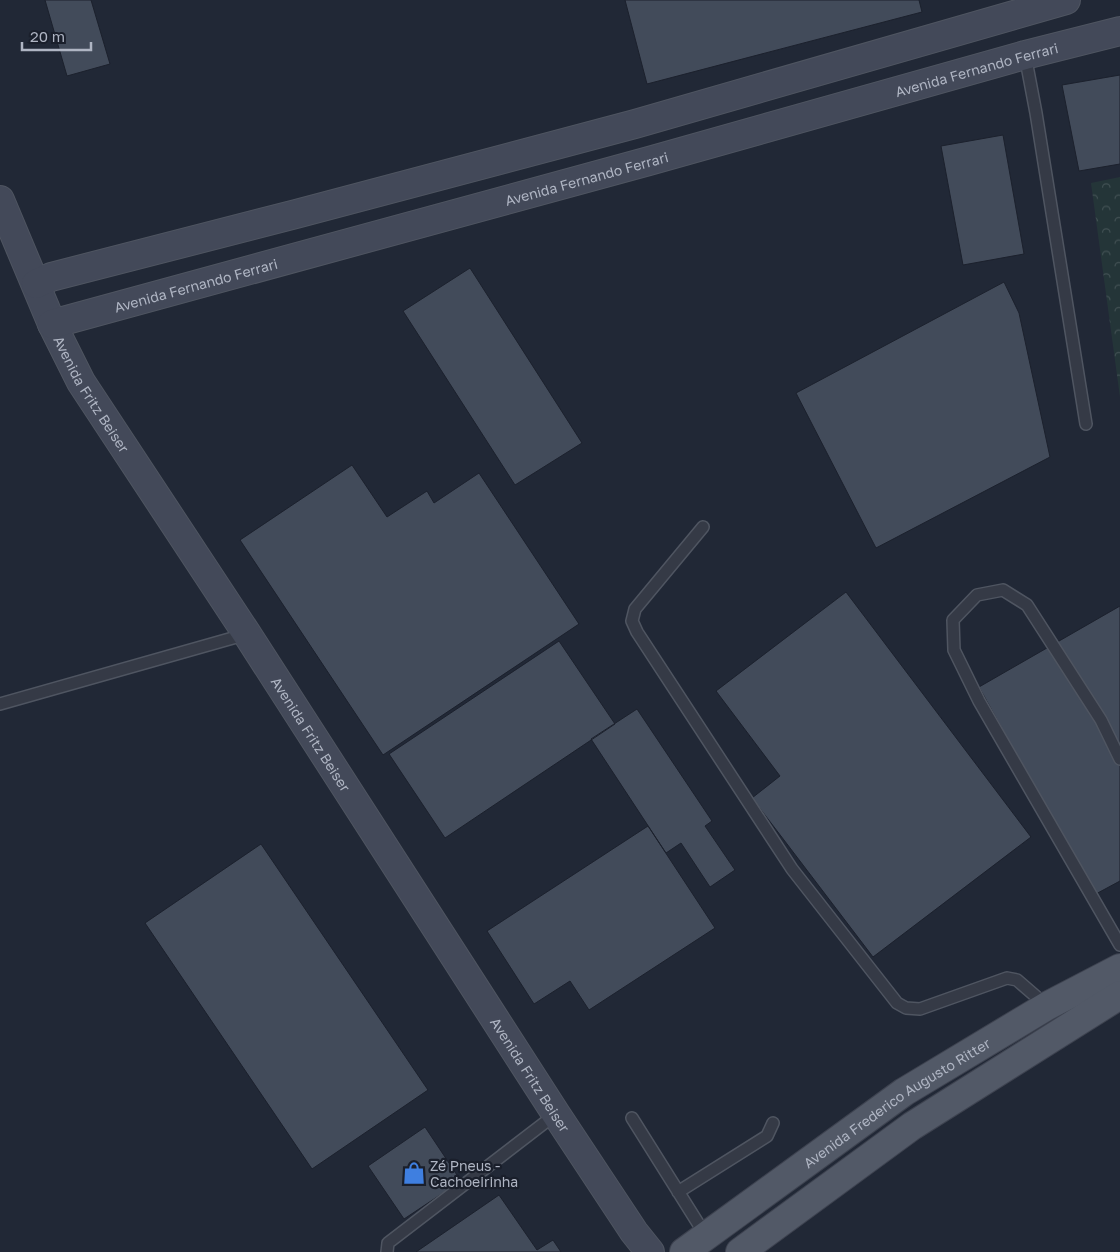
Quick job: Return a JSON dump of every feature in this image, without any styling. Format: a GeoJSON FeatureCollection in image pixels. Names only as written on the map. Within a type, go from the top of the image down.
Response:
{"type":"FeatureCollection","features":[{"type":"Feature","properties":{"kind":"main road"},"geometry":{"type":"LineString","coordinates":[[36,284],[51,277],[635,124],[1057,1],[1063,46]]}},
{"type":"Feature","properties":{"kind":"main road","name":"Avenida Fernando Ferrari"},"geometry":{"type":"LineString","coordinates":[[52,324],[1120,31]]}},
{"type":"Feature","properties":{"kind":"main road"},"geometry":{"type":"LineString","coordinates":[[635,124],[649,161]]}},
{"type":"Feature","properties":{"kind":"main road","name":"Avenida Fritz Beiser"},"geometry":{"type":"LineString","coordinates":[[0,200],[52,324],[81,382],[247,634],[556,1114],[634,1232],[650,1252]]}},
{"type":"Feature","properties":{"kind":"main road"},"geometry":{"type":"LineString","coordinates":[[296,214],[306,254]]}},
{"type":"Feature","properties":{"kind":"main road","name":"Avenida Frederico Augusto Ritter"},"geometry":{"type":"LineString","coordinates":[[684,1252],[904,1092],[1047,1006],[1120,968]]}},
{"type":"Feature","properties":{"kind":"main road","name":"Avenida Frederico Augusto Ritter"},"geometry":{"type":"LineString","coordinates":[[740,1252],[912,1126],[1120,995]]}},
{"type":"Feature","properties":{"kind":"lane"},"geometry":{"type":"LineString","coordinates":[[1025,56],[1038,123],[1086,424]]}},
{"type":"Feature","properties":{"kind":"lane"},"geometry":{"type":"LineString","coordinates":[[703,527],[635,609],[632,621],[792,869],[897,1003],[906,1008],[920,1009],[1007,978],[1017,980],[1047,1006]]}},
{"type":"Feature","properties":{"kind":"lane"},"geometry":{"type":"LineString","coordinates":[[1120,759],[1101,720],[1027,605],[1003,590],[977,596],[953,620],[954,650],[979,702],[1120,945]]}},
{"type":"Feature","properties":{"kind":"lane"},"geometry":{"type":"LineString","coordinates":[[0,704],[247,634]]}},
{"type":"Feature","properties":{"kind":"lane"},"geometry":{"type":"LineString","coordinates":[[387,1252],[388,1243],[556,1114]]}},
{"type":"Feature","properties":{"kind":"lane"},"geometry":{"type":"LineString","coordinates":[[632,1118],[706,1236]]}},
{"type":"Feature","properties":{"kind":"lane"},"geometry":{"type":"LineString","coordinates":[[678,1192],[767,1136],[773,1123]]}},
{"type":"Feature","properties":{"kind":"green space"},"geometry":{"type":"Polygon","coordinates":[[[1120,177],[1120,397],[1091,183],[1120,177]]]}},
{"type":"Feature","properties":{"kind":"building"},"geometry":{"type":"Polygon","coordinates":[[[45,0],[91,0],[110,64],[67,76],[45,0]]]}},
{"type":"Feature","properties":{"kind":"building"},"geometry":{"type":"Polygon","coordinates":[[[625,0],[919,0],[922,12],[647,84],[625,0]]]}},
{"type":"Feature","properties":{"kind":"building"},"geometry":{"type":"Polygon","coordinates":[[[1120,75],[1120,164],[1079,171],[1062,85],[1120,75]]]}},
{"type":"Feature","properties":{"kind":"building"},"geometry":{"type":"Polygon","coordinates":[[[1003,135],[1024,254],[963,265],[941,146],[1003,135]]]}},
{"type":"Feature","properties":{"kind":"building"},"geometry":{"type":"Polygon","coordinates":[[[470,268],[582,443],[515,485],[403,311],[470,268]]]}},
{"type":"Feature","properties":{"kind":"building"},"geometry":{"type":"Polygon","coordinates":[[[1004,282],[1019,313],[1050,457],[876,548],[796,393],[1004,282]]]}},
{"type":"Feature","properties":{"kind":"building"},"geometry":{"type":"Polygon","coordinates":[[[352,465],[387,517],[427,491],[434,503],[479,473],[579,624],[383,755],[240,540],[352,465]]]}},
{"type":"Feature","properties":{"kind":"building"},"geometry":{"type":"Polygon","coordinates":[[[846,592],[1031,837],[873,957],[752,798],[780,776],[716,691],[846,592]]]}},
{"type":"Feature","properties":{"kind":"building"},"geometry":{"type":"Polygon","coordinates":[[[1120,606],[1120,881],[1094,895],[979,687],[1120,606]]]}},
{"type":"Feature","properties":{"kind":"building"},"geometry":{"type":"Polygon","coordinates":[[[559,641],[615,724],[445,838],[389,754],[559,641]]]}},
{"type":"Feature","properties":{"kind":"building"},"geometry":{"type":"Polygon","coordinates":[[[637,709],[712,821],[705,826],[735,870],[710,887],[681,843],[666,853],[591,739],[637,709]]]}},
{"type":"Feature","properties":{"kind":"building"},"geometry":{"type":"Polygon","coordinates":[[[648,826],[715,928],[589,1010],[570,981],[534,1004],[487,931],[648,826]]]}},
{"type":"Feature","properties":{"kind":"building"},"geometry":{"type":"Polygon","coordinates":[[[261,844],[428,1090],[312,1169],[145,923],[261,844]]]}},
{"type":"Feature","properties":{"kind":"building","name":"Zé Pneus - Cachoeirinha"},"geometry":{"type":"Polygon","coordinates":[[[425,1127],[461,1181],[404,1219],[368,1166],[425,1127]]]}},
{"type":"Feature","properties":{"kind":"building"},"geometry":{"type":"Polygon","coordinates":[[[499,1195],[537,1250],[553,1240],[561,1252],[416,1252],[499,1195]]]}},
{"type":"Feature","properties":{"kind":"place","name":"Zé Pneus - Cachoeirinha"},"geometry":{"type":"Point","coordinates":[414,1173]}}]}
